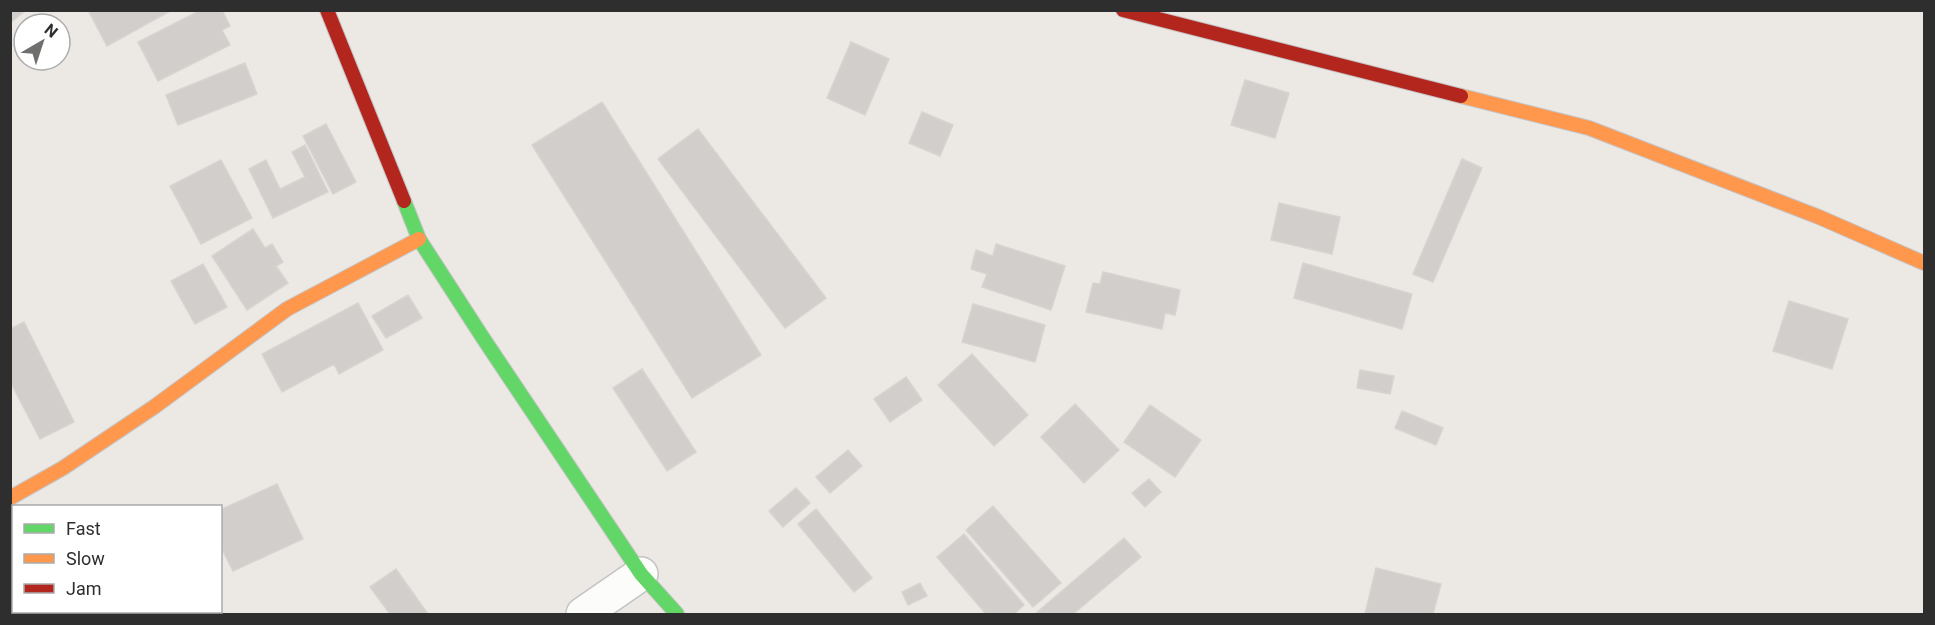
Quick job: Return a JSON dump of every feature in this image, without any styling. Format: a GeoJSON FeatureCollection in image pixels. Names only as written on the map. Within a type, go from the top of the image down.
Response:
{"type":"FeatureCollection","features":[{"type":"Feature","properties":{"kind":"street"},"geometry":{"type":"LineString","coordinates":[[327,10],[419,239],[641,574],[677,615]]}},
{"type":"Feature","properties":{"kind":"street"},"geometry":{"type":"LineString","coordinates":[[1123,10],[1589,128],[1819,217],[1924,263]]}},
{"type":"Feature","properties":{"kind":"street"},"geometry":{"type":"LineString","coordinates":[[10,498],[63,468],[154,407],[287,309],[419,239]]}},
{"type":"Feature","properties":{"kind":"street"},"geometry":{"type":"LineString","coordinates":[[583,615],[641,574]]}},
{"type":"Feature","properties":{"kind":"building"},"geometry":{"type":"Polygon","coordinates":[[[10,10],[26,10],[12,12],[10,23],[10,10]]]}},
{"type":"Feature","properties":{"kind":"building"},"geometry":{"type":"Polygon","coordinates":[[[88,10],[172,10],[107,46],[88,10]]]}},
{"type":"Feature","properties":{"kind":"building"},"geometry":{"type":"Polygon","coordinates":[[[201,10],[222,10],[230,26],[222,30],[230,45],[158,81],[138,42],[201,10]]]}},
{"type":"Feature","properties":{"kind":"building"},"geometry":{"type":"Polygon","coordinates":[[[851,42],[889,59],[865,115],[827,98],[851,42]]]}},
{"type":"Feature","properties":{"kind":"building"},"geometry":{"type":"Polygon","coordinates":[[[245,63],[257,94],[178,125],[166,95],[245,63]]]}},
{"type":"Feature","properties":{"kind":"building"},"geometry":{"type":"Polygon","coordinates":[[[1245,80],[1289,93],[1275,138],[1231,125],[1245,80]]]}},
{"type":"Feature","properties":{"kind":"building"},"geometry":{"type":"Polygon","coordinates":[[[602,102],[761,355],[692,398],[532,145],[602,102]]]}},
{"type":"Feature","properties":{"kind":"building"},"geometry":{"type":"Polygon","coordinates":[[[922,112],[953,125],[940,156],[909,143],[922,112]]]}},
{"type":"Feature","properties":{"kind":"building"},"geometry":{"type":"Polygon","coordinates":[[[326,124],[356,182],[333,194],[303,136],[326,124]]]}},
{"type":"Feature","properties":{"kind":"building"},"geometry":{"type":"Polygon","coordinates":[[[698,129],[826,298],[785,328],[658,159],[698,129]]]}},
{"type":"Feature","properties":{"kind":"building"},"geometry":{"type":"Polygon","coordinates":[[[305,145],[328,192],[273,218],[249,169],[266,160],[280,189],[305,177],[292,152],[305,145]]]}},
{"type":"Feature","properties":{"kind":"building"},"geometry":{"type":"Polygon","coordinates":[[[1462,159],[1482,168],[1433,282],[1413,274],[1462,159]]]}},
{"type":"Feature","properties":{"kind":"building"},"geometry":{"type":"Polygon","coordinates":[[[221,160],[252,218],[201,244],[170,186],[221,160]]]}},
{"type":"Feature","properties":{"kind":"building"},"geometry":{"type":"Polygon","coordinates":[[[1279,203],[1340,217],[1332,254],[1271,240],[1279,203]]]}},
{"type":"Feature","properties":{"kind":"building"},"geometry":{"type":"Polygon","coordinates":[[[253,229],[265,248],[272,244],[283,262],[276,266],[288,283],[247,310],[212,256],[253,229]]]}},
{"type":"Feature","properties":{"kind":"building"},"geometry":{"type":"Polygon","coordinates":[[[996,244],[1065,266],[1051,310],[982,287],[987,274],[971,269],[976,250],[993,256],[996,244]]]}},
{"type":"Feature","properties":{"kind":"building"},"geometry":{"type":"Polygon","coordinates":[[[1303,263],[1412,294],[1402,329],[1294,298],[1303,263]]]}},
{"type":"Feature","properties":{"kind":"building"},"geometry":{"type":"Polygon","coordinates":[[[203,264],[227,307],[195,324],[171,281],[203,264]]]}},
{"type":"Feature","properties":{"kind":"building"},"geometry":{"type":"Polygon","coordinates":[[[1103,272],[1180,290],[1175,315],[1165,313],[1162,329],[1086,312],[1093,283],[1100,284],[1103,272]]]}},
{"type":"Feature","properties":{"kind":"building"},"geometry":{"type":"Polygon","coordinates":[[[408,295],[422,318],[386,338],[372,316],[408,295]]]}},
{"type":"Feature","properties":{"kind":"building"},"geometry":{"type":"Polygon","coordinates":[[[1789,301],[1848,319],[1832,369],[1773,351],[1789,301]]]}},
{"type":"Feature","properties":{"kind":"building"},"geometry":{"type":"Polygon","coordinates":[[[358,303],[383,350],[339,374],[334,364],[282,392],[262,354],[358,303]]]}},
{"type":"Feature","properties":{"kind":"building"},"geometry":{"type":"Polygon","coordinates":[[[973,304],[1045,325],[1035,362],[962,342],[973,304]]]}},
{"type":"Feature","properties":{"kind":"building"},"geometry":{"type":"Polygon","coordinates":[[[24,322],[74,422],[40,439],[10,381],[10,329],[24,322]]]}},
{"type":"Feature","properties":{"kind":"building"},"geometry":{"type":"Polygon","coordinates":[[[972,354],[1028,415],[994,446],[938,385],[972,354]]]}},
{"type":"Feature","properties":{"kind":"building"},"geometry":{"type":"Polygon","coordinates":[[[642,369],[696,452],[667,471],[613,388],[642,369]]]}},
{"type":"Feature","properties":{"kind":"building"},"geometry":{"type":"Polygon","coordinates":[[[1360,370],[1394,376],[1390,394],[1357,388],[1360,370]]]}},
{"type":"Feature","properties":{"kind":"building"},"geometry":{"type":"Polygon","coordinates":[[[906,377],[922,400],[890,422],[874,399],[906,377]]]}},
{"type":"Feature","properties":{"kind":"building"},"geometry":{"type":"Polygon","coordinates":[[[1075,404],[1119,450],[1084,483],[1041,437],[1075,404]]]}},
{"type":"Feature","properties":{"kind":"building"},"geometry":{"type":"Polygon","coordinates":[[[1150,405],[1201,440],[1175,477],[1124,442],[1150,405]]]}},
{"type":"Feature","properties":{"kind":"building"},"geometry":{"type":"Polygon","coordinates":[[[1402,411],[1443,428],[1436,445],[1395,428],[1402,411]]]}},
{"type":"Feature","properties":{"kind":"building"},"geometry":{"type":"Polygon","coordinates":[[[848,450],[862,466],[830,493],[816,477],[848,450]]]}},
{"type":"Feature","properties":{"kind":"building"},"geometry":{"type":"Polygon","coordinates":[[[1149,479],[1161,492],[1145,507],[1132,493],[1149,479]]]}},
{"type":"Feature","properties":{"kind":"building"},"geometry":{"type":"Polygon","coordinates":[[[277,484],[303,539],[233,571],[222,549],[222,509],[277,484]]]}},
{"type":"Feature","properties":{"kind":"building"},"geometry":{"type":"Polygon","coordinates":[[[796,488],[810,503],[783,527],[769,511],[796,488]]]}},
{"type":"Feature","properties":{"kind":"building"},"geometry":{"type":"Polygon","coordinates":[[[993,506],[1061,583],[1033,607],[966,530],[993,506]]]}},
{"type":"Feature","properties":{"kind":"building"},"geometry":{"type":"Polygon","coordinates":[[[816,509],[872,578],[854,592],[798,524],[816,509]]]}},
{"type":"Feature","properties":{"kind":"building"},"geometry":{"type":"Polygon","coordinates":[[[964,534],[1024,605],[1014,614],[986,614],[937,557],[964,534]]]}},
{"type":"Feature","properties":{"kind":"building"},"geometry":{"type":"Polygon","coordinates":[[[1124,538],[1141,557],[1073,614],[1035,614],[1124,538]]]}},
{"type":"Feature","properties":{"kind":"building"},"geometry":{"type":"Polygon","coordinates":[[[1376,568],[1441,584],[1433,614],[1365,614],[1376,568]]]}},
{"type":"Feature","properties":{"kind":"building"},"geometry":{"type":"Polygon","coordinates":[[[396,569],[428,614],[390,614],[370,587],[396,569]]]}},
{"type":"Feature","properties":{"kind":"building"},"geometry":{"type":"Polygon","coordinates":[[[920,583],[927,596],[908,605],[902,592],[920,583]]]}},
{"type":"Feature","properties":{"kind":"building"},"geometry":{"type":"Polygon","coordinates":[[[21,613],[58,614],[22,614],[21,613]]]}},
{"type":"Feature","properties":{"kind":"building"},"geometry":{"type":"Polygon","coordinates":[[[128,613],[198,614],[129,614],[128,613]]]}},
{"type":"Feature","properties":{"kind":"traffic: fast"},"geometry":{"type":"LineString","coordinates":[[404,201],[419,239],[483,338],[641,574],[677,614]]}},
{"type":"Feature","properties":{"kind":"traffic: slow"},"geometry":{"type":"LineString","coordinates":[[1461,96],[1589,128],[1819,217],[1924,263]]}},
{"type":"Feature","properties":{"kind":"traffic: slow"},"geometry":{"type":"LineString","coordinates":[[10,498],[63,468],[154,407],[287,309],[419,239]]}},
{"type":"Feature","properties":{"kind":"traffic: jam"},"geometry":{"type":"LineString","coordinates":[[327,10],[404,201]]}},
{"type":"Feature","properties":{"kind":"traffic: jam"},"geometry":{"type":"LineString","coordinates":[[1123,10],[1461,96]]}}]}
